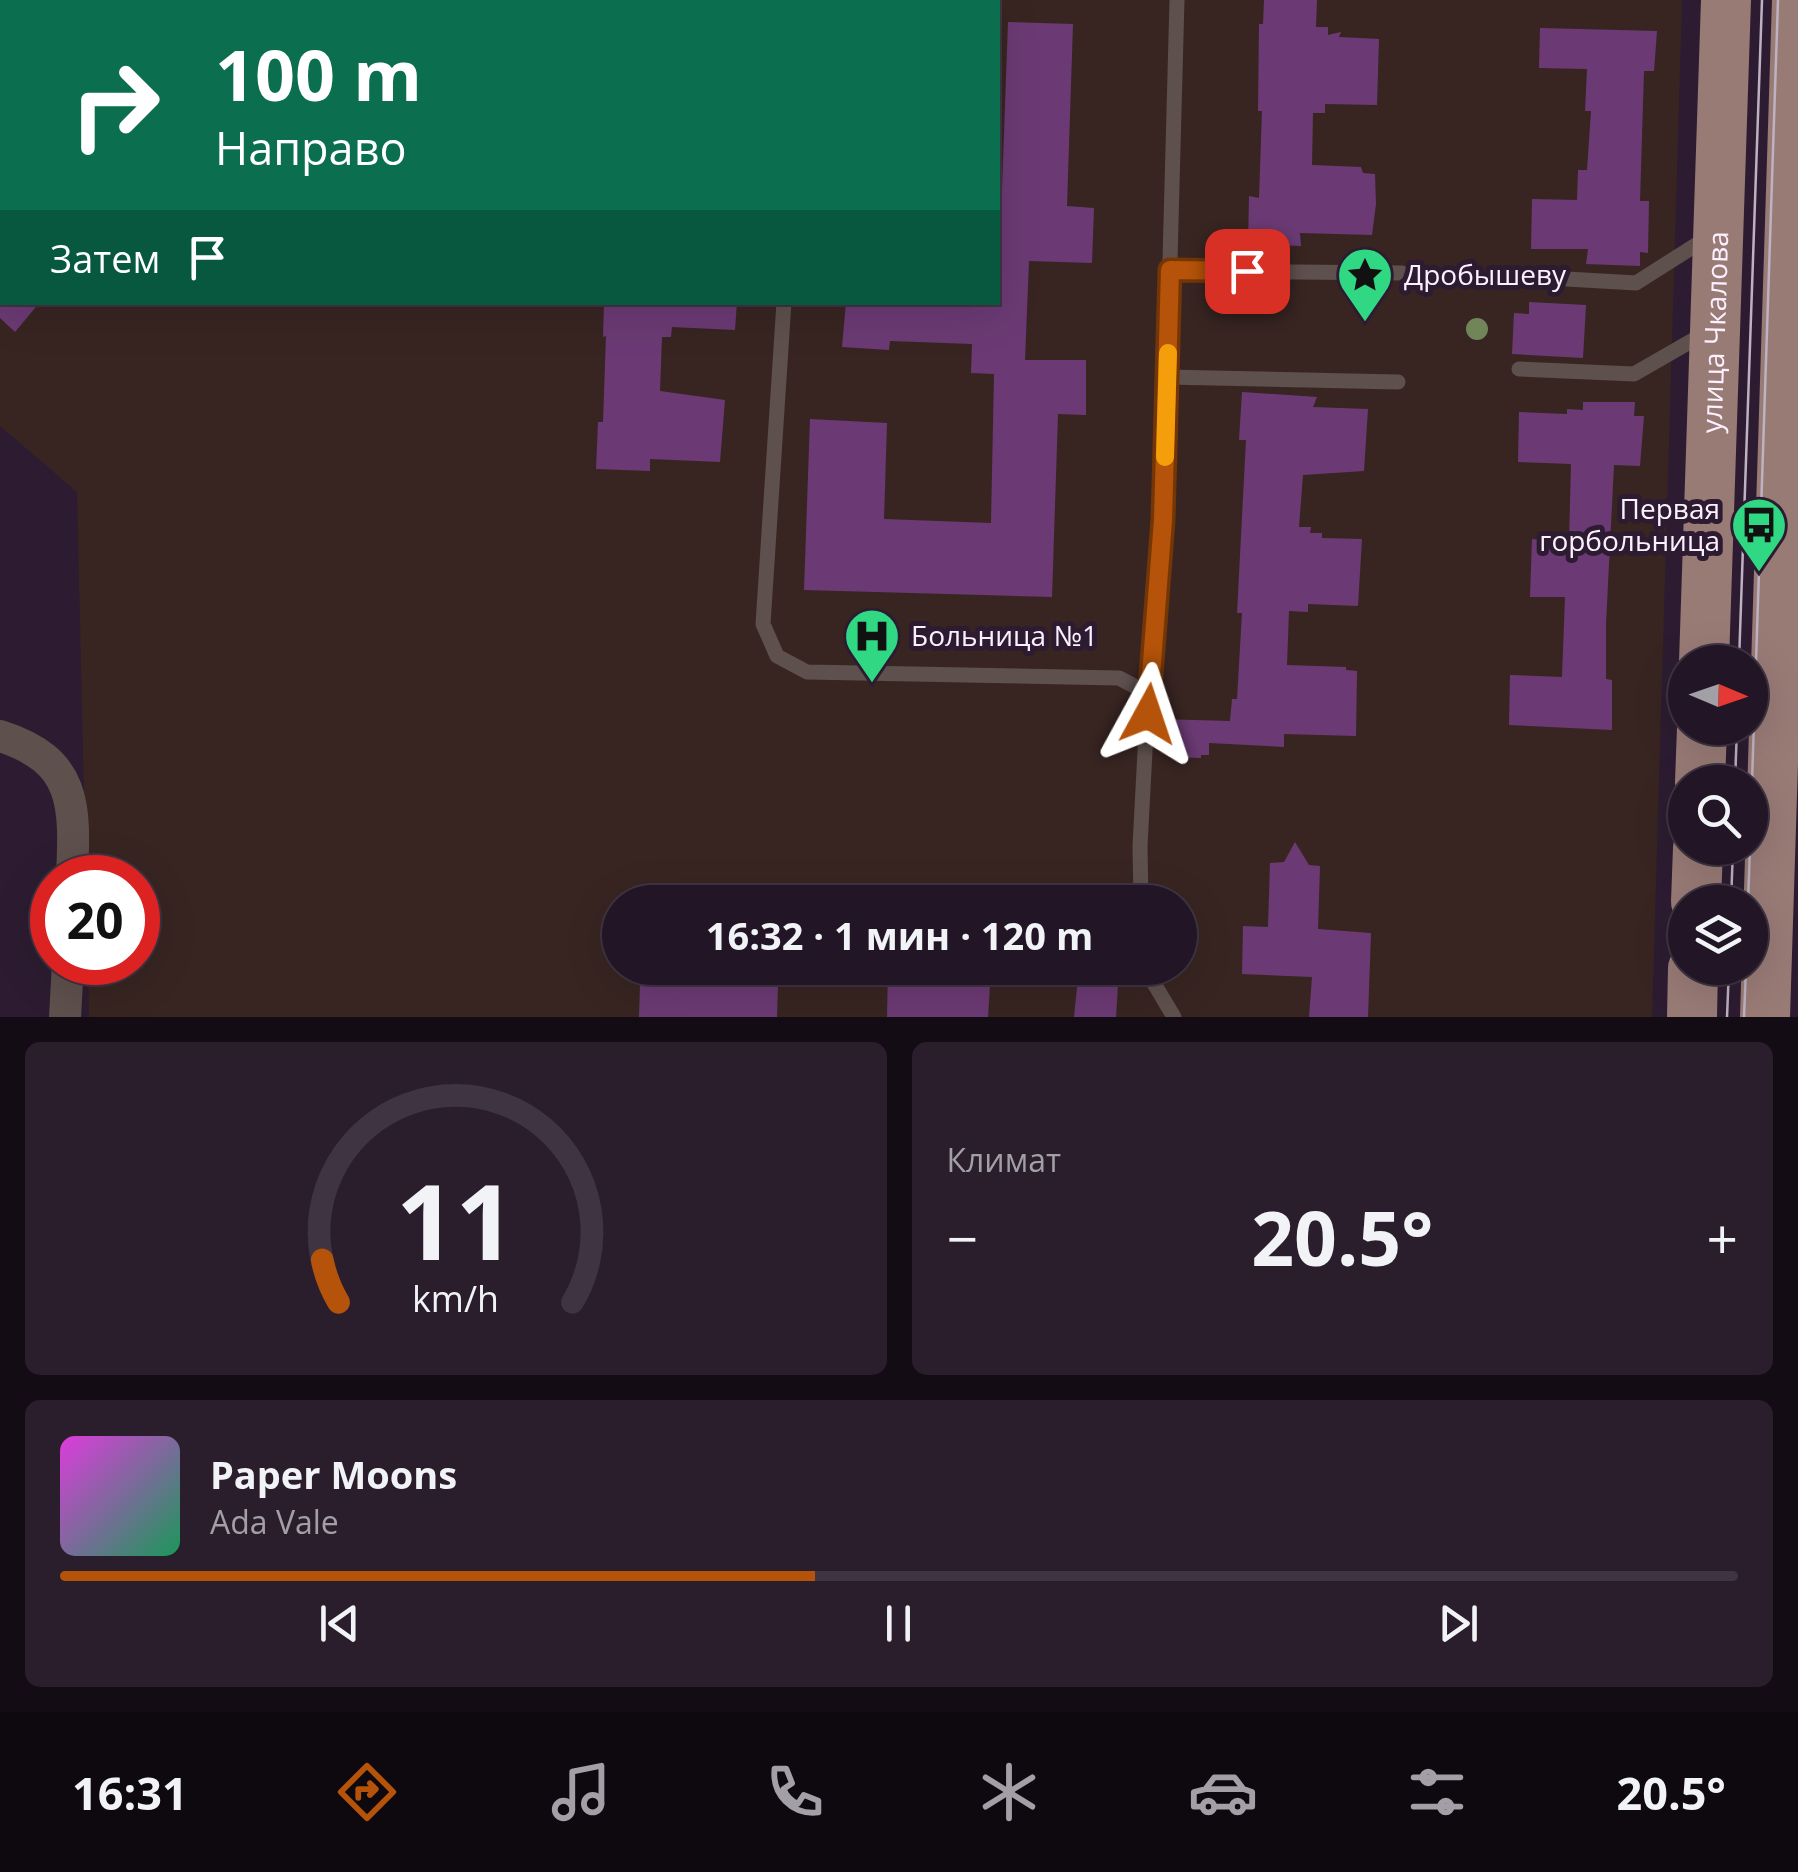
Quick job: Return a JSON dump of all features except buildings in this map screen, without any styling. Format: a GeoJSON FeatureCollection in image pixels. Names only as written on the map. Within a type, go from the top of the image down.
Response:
{"type":"FeatureCollection","features":[{"type":"Feature","properties":{"kind":"main road","name":"улица Чкалова"},"geometry":{"type":"LineString","coordinates":[[1705,645],[1726,0]]}},
{"type":"Feature","properties":{"kind":"main road"},"geometry":{"type":"LineString","coordinates":[[1766,1017],[1786,801],[1797,0]]}},
{"type":"Feature","properties":{"kind":"main road"},"geometry":{"type":"LineString","coordinates":[[1692,1017],[1693,985]]}},
{"type":"Feature","properties":{"kind":"street"},"geometry":{"type":"LineString","coordinates":[[0,736],[41,754],[60,773],[71,797],[73,855]]}},
{"type":"Feature","properties":{"kind":"street"},"geometry":{"type":"LineString","coordinates":[[65,1017],[67,985]]}},
{"type":"Feature","properties":{"kind":"lane"},"geometry":{"type":"LineString","coordinates":[[1141,885],[1148,714],[1163,520],[1177,0]]}},
{"type":"Feature","properties":{"kind":"lane"},"geometry":{"type":"LineString","coordinates":[[1532,278],[1636,282],[1718,231]]}},
{"type":"Feature","properties":{"kind":"lane"},"geometry":{"type":"LineString","coordinates":[[1170,270],[1402,273]]}},
{"type":"Feature","properties":{"kind":"lane"},"geometry":{"type":"LineString","coordinates":[[784,305],[763,624],[777,656],[807,672],[1120,678],[1138,688],[1148,714]]}},
{"type":"Feature","properties":{"kind":"lane"},"geometry":{"type":"LineString","coordinates":[[1519,370],[1634,374],[1715,328]]}},
{"type":"Feature","properties":{"kind":"lane"},"geometry":{"type":"LineString","coordinates":[[1167,377],[1398,382]]}},
{"type":"Feature","properties":{"kind":"lane"},"geometry":{"type":"LineString","coordinates":[[1155,985],[1174,1017]]}},
{"type":"Feature","properties":{"kind":"shaded area","name":"Больница №1"},"geometry":{"type":"Polygon","coordinates":[[[1000,0],[1682,0],[1652,1017],[89,1017],[88,985],[160,985],[160,855],[85,855],[77,492],[0,426],[0,305],[1000,305],[1000,0]]]}},
{"type":"Feature","properties":{"kind":"tram line"},"geometry":{"type":"LineString","coordinates":[[1740,645],[1762,0]]}},
{"type":"Feature","properties":{"kind":"tram line"},"geometry":{"type":"LineString","coordinates":[[1753,765],[1778,0]]}},
{"type":"Feature","properties":{"kind":"tram line"},"geometry":{"type":"LineString","coordinates":[[1736,745],[1736,765]]}},
{"type":"Feature","properties":{"kind":"tram line"},"geometry":{"type":"LineString","coordinates":[[1732,865],[1732,885]]}},
{"type":"Feature","properties":{"kind":"tram line"},"geometry":{"type":"LineString","coordinates":[[1749,865],[1749,885]]}},
{"type":"Feature","properties":{"kind":"tram line"},"geometry":{"type":"LineString","coordinates":[[1727,1017],[1728,985]]}},
{"type":"Feature","properties":{"kind":"tram line"},"geometry":{"type":"LineString","coordinates":[[1744,1017],[1745,985]]}},
{"type":"Feature","properties":{"kind":"slow traffic"},"geometry":{"type":"LineString","coordinates":[[1165,457],[1168,353]]}},
{"type":"Feature","properties":{"kind":"place","name":"Дробышеву"},"geometry":{"type":"Point","coordinates":[1365,324]}},
{"type":"Feature","properties":{"kind":"place","name":"Первая горбольница"},"geometry":{"type":"Point","coordinates":[1759,574]}},
{"type":"Feature","properties":{"kind":"place","name":"Больница №1"},"geometry":{"type":"Point","coordinates":[872,685]}},
{"type":"Feature","properties":{"kind":"route"},"geometry":{"type":"LineString","coordinates":[[1148,714],[1163,520],[1170,270],[1247,271]]}}]}
